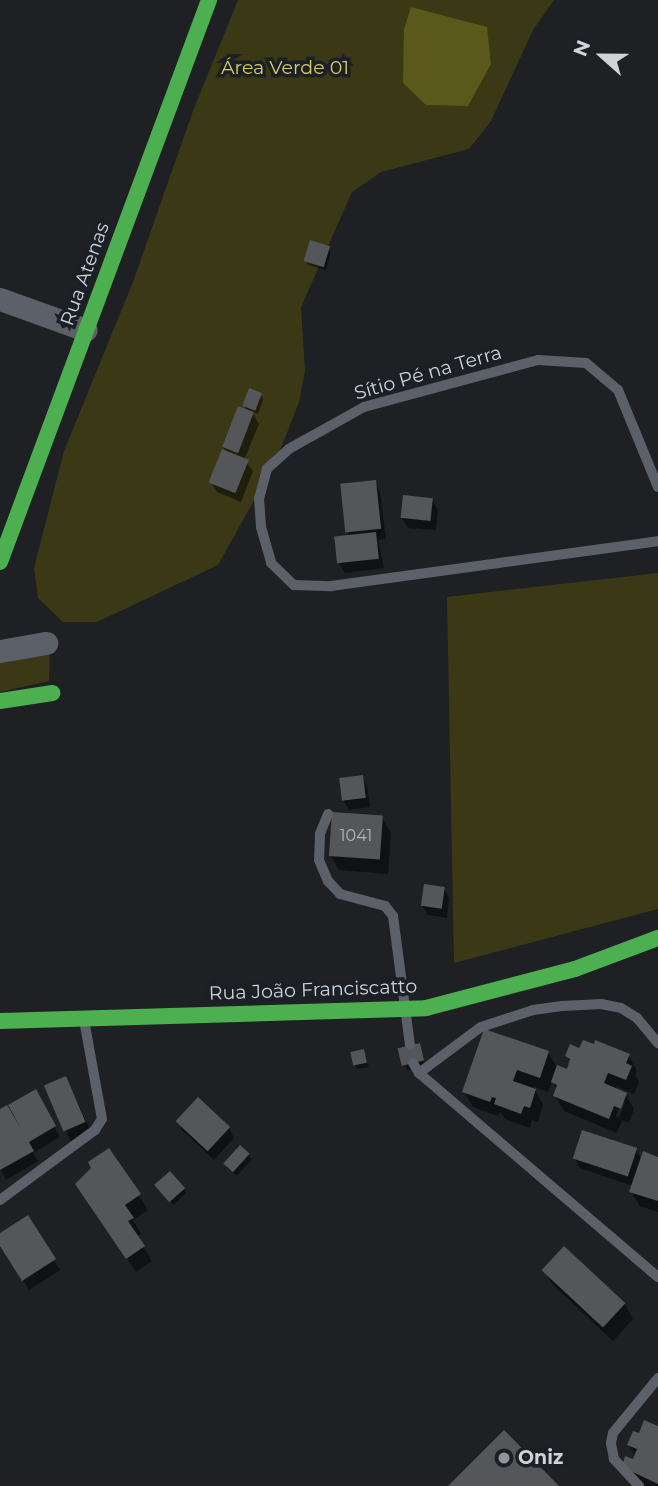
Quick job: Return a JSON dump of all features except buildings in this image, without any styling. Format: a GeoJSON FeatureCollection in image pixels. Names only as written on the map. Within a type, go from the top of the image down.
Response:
{"type":"FeatureCollection","features":[{"type":"Feature","properties":{"kind":"street","name":"Rua Atenas"},"geometry":{"type":"LineString","coordinates":[[0,562],[209,0]]}},
{"type":"Feature","properties":{"kind":"street"},"geometry":{"type":"LineString","coordinates":[[0,299],[86,330]]}},
{"type":"Feature","properties":{"kind":"street"},"geometry":{"type":"LineString","coordinates":[[0,651],[46,643]]}},
{"type":"Feature","properties":{"kind":"street"},"geometry":{"type":"LineString","coordinates":[[0,701],[52,693]]}},
{"type":"Feature","properties":{"kind":"street","name":"Rua João Franciscatto"},"geometry":{"type":"LineString","coordinates":[[0,1021],[404,1009],[493,992],[575,969],[658,937]]}},
{"type":"Feature","properties":{"kind":"lane","name":"Sítio Pé na Terra"},"geometry":{"type":"LineString","coordinates":[[658,487],[618,390],[586,363],[538,360],[364,407],[289,449],[267,469],[259,498],[261,527],[271,562],[294,585],[331,586],[658,541]]}},
{"type":"Feature","properties":{"kind":"lane"},"geometry":{"type":"LineString","coordinates":[[328,814],[320,834],[319,860],[328,881],[340,894],[385,906],[393,916],[410,1045]]}},
{"type":"Feature","properties":{"kind":"lane"},"geometry":{"type":"LineString","coordinates":[[658,1043],[637,1018],[621,1008],[601,1004],[562,1006],[533,1010],[481,1027],[416,1068],[658,1277]]}},
{"type":"Feature","properties":{"kind":"lane"},"geometry":{"type":"LineString","coordinates":[[0,1200],[95,1130],[102,1119],[84,1019]]}},
{"type":"Feature","properties":{"kind":"lane"},"geometry":{"type":"LineString","coordinates":[[639,1486],[614,1459],[612,1433],[658,1378]]}},
{"type":"Feature","properties":{"kind":"green space","name":"Área Verde 01"},"geometry":{"type":"Polygon","coordinates":[[[238,0],[554,0],[533,30],[491,121],[469,149],[381,172],[352,192],[301,307],[305,371],[299,402],[276,461],[218,565],[97,622],[63,622],[38,598],[34,568],[64,451],[133,282],[193,111],[238,0]]]}},
{"type":"Feature","properties":{"kind":"green space"},"geometry":{"type":"Polygon","coordinates":[[[658,573],[658,909],[454,963],[447,597],[658,573]]]}},
{"type":"Feature","properties":{"kind":"green space"},"geometry":{"type":"Polygon","coordinates":[[[50,651],[49,681],[0,692],[0,661],[50,651]]]}},
{"type":"Feature","properties":{"kind":"shaded area"},"geometry":{"type":"Polygon","coordinates":[[[411,7],[487,27],[491,64],[468,106],[426,105],[403,83],[404,29],[411,7]]]}},
{"type":"Feature","properties":{"kind":"traffic: fast"},"geometry":{"type":"LineString","coordinates":[[0,562],[209,0]]}},
{"type":"Feature","properties":{"kind":"traffic: fast"},"geometry":{"type":"LineString","coordinates":[[0,701],[52,693]]}},
{"type":"Feature","properties":{"kind":"traffic: fast"},"geometry":{"type":"LineString","coordinates":[[0,1021],[426,1008],[575,969],[658,938]]}},
{"type":"Feature","properties":{"kind":"place","name":"Oniz"},"geometry":{"type":"Point","coordinates":[504,1458]}}]}
